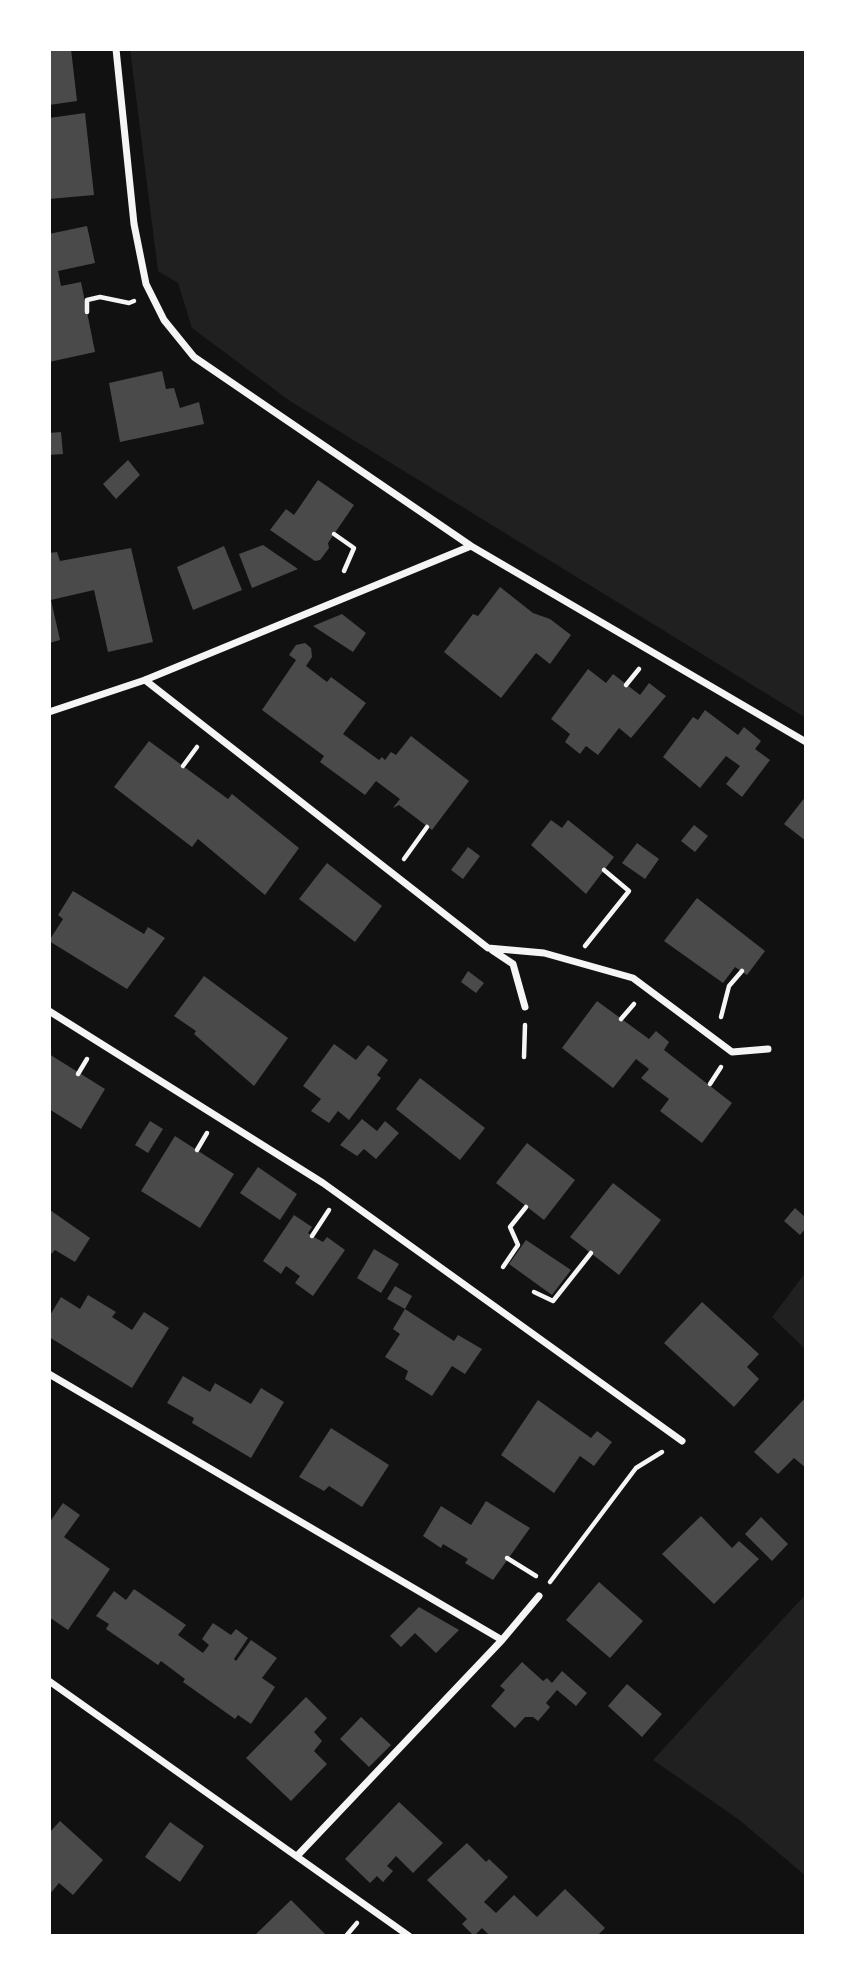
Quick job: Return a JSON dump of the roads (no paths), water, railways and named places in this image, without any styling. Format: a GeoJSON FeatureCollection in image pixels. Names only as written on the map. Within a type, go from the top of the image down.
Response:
{"type":"FeatureCollection","features":[{"type":"Feature","properties":{"kind":"street"},"geometry":{"type":"LineString","coordinates":[[116,49],[134,224],[145,278],[164,320],[194,358],[471,546],[806,742]]}},
{"type":"Feature","properties":{"kind":"street"},"geometry":{"type":"LineString","coordinates":[[49,712],[145,680],[471,546]]}},
{"type":"Feature","properties":{"kind":"street"},"geometry":{"type":"LineString","coordinates":[[145,680],[488,948],[513,964],[526,1007]]}},
{"type":"Feature","properties":{"kind":"street"},"geometry":{"type":"LineString","coordinates":[[488,948],[544,954],[633,978],[732,1052],[768,1049]]}},
{"type":"Feature","properties":{"kind":"street"},"geometry":{"type":"LineString","coordinates":[[49,1011],[323,1182],[682,1441]]}},
{"type":"Feature","properties":{"kind":"street"},"geometry":{"type":"LineString","coordinates":[[49,1374],[502,1640]]}},
{"type":"Feature","properties":{"kind":"street"},"geometry":{"type":"LineString","coordinates":[[298,1855],[502,1640],[539,1596]]}},
{"type":"Feature","properties":{"kind":"street"},"geometry":{"type":"LineString","coordinates":[[49,1681],[410,1936]]}}]}
